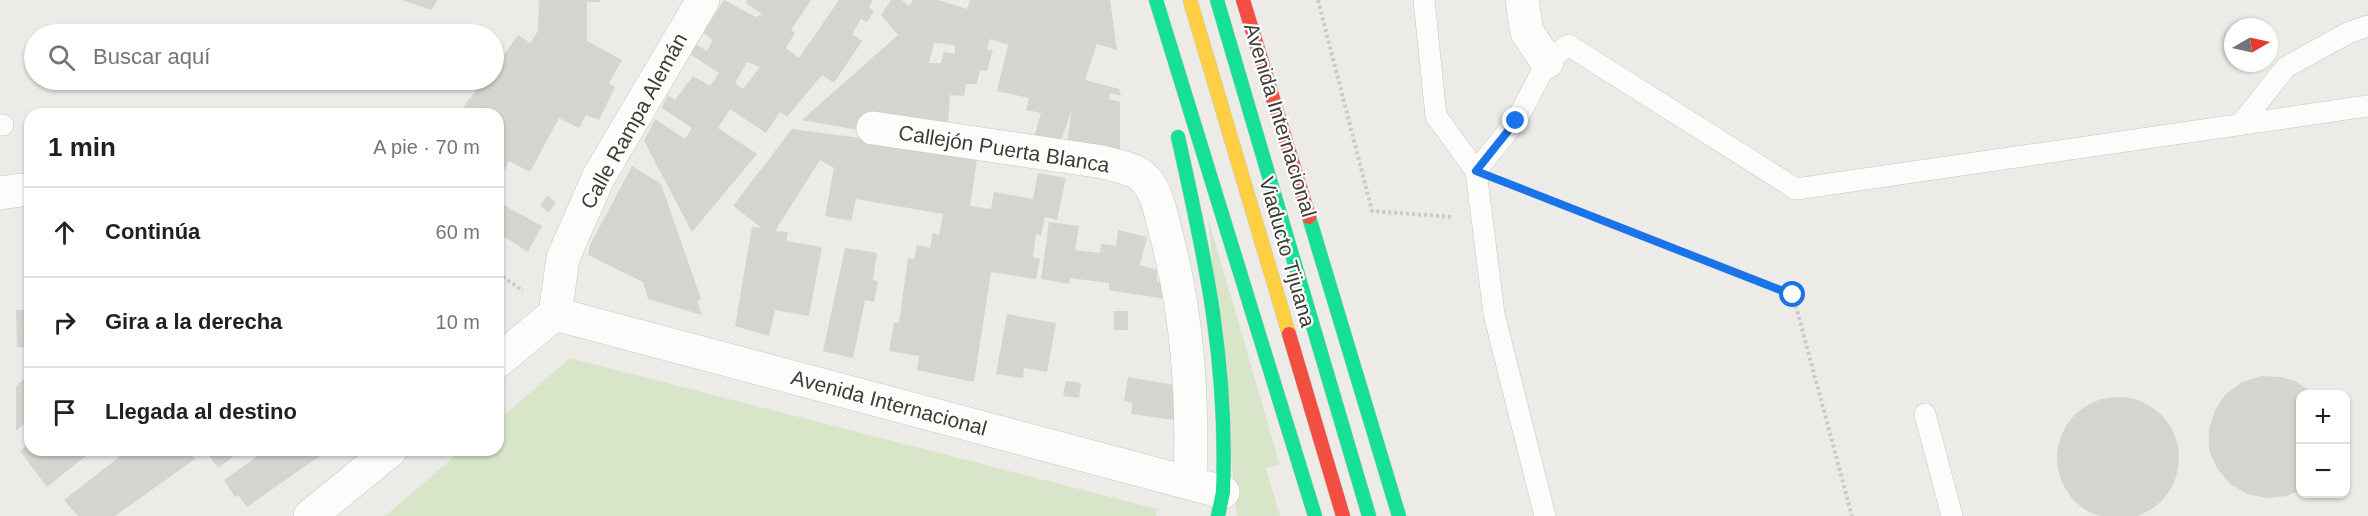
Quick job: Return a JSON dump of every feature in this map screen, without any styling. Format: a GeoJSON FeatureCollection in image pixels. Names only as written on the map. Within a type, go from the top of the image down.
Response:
{"type":"FeatureCollection","features":[{"type":"Feature","properties":{"kind":"highway"},"geometry":{"type":"LineString","coordinates":[[1149,0],[1166,80]]}},
{"type":"Feature","properties":{"kind":"highway"},"geometry":{"type":"LineString","coordinates":[[1156,0],[1315,516]]}},
{"type":"Feature","properties":{"kind":"highway","name":"Viaducto Tijuana"},"geometry":{"type":"LineString","coordinates":[[1190,0],[1343,516]]}},
{"type":"Feature","properties":{"kind":"highway","name":"Viaducto Tijuana"},"geometry":{"type":"LineString","coordinates":[[1217,0],[1369,516]]}},
{"type":"Feature","properties":{"kind":"highway","name":"Avenida Internacional"},"geometry":{"type":"LineString","coordinates":[[1243,0],[1385,463],[1399,516]]}},
{"type":"Feature","properties":{"kind":"highway"},"geometry":{"type":"LineString","coordinates":[[1175,126],[1209,278],[1220,354],[1225,431],[1221,504]]}},
{"type":"Feature","properties":{"kind":"street","name":"Calle Rampa Alemán"},"geometry":{"type":"LineString","coordinates":[[555,314],[563,258],[598,178],[703,0]]}},
{"type":"Feature","properties":{"kind":"street"},"geometry":{"type":"LineString","coordinates":[[1522,0],[1527,32],[1546,62]]}},
{"type":"Feature","properties":{"kind":"street","name":"Callejón Puerta Blanca"},"geometry":{"type":"LineString","coordinates":[[873,128],[1103,162],[1128,169],[1145,178],[1157,202],[1174,263],[1188,338],[1192,420],[1190,483]]}},
{"type":"Feature","properties":{"kind":"street"},"geometry":{"type":"LineString","coordinates":[[0,192],[24,190]]}},
{"type":"Feature","properties":{"kind":"street"},"geometry":{"type":"LineString","coordinates":[[504,356],[555,314]]}},
{"type":"Feature","properties":{"kind":"street","name":"Avenida Internacional"},"geometry":{"type":"LineString","coordinates":[[555,314],[1190,483],[1221,504]]}},
{"type":"Feature","properties":{"kind":"street"},"geometry":{"type":"LineString","coordinates":[[310,516],[384,456]]}},
{"type":"Feature","properties":{"kind":"lane"},"geometry":{"type":"LineString","coordinates":[[1424,0],[1436,116],[1476,171],[1494,314],[1545,516]]}},
{"type":"Feature","properties":{"kind":"lane"},"geometry":{"type":"LineString","coordinates":[[2240,125],[2286,67],[2348,33],[2368,26]]}},
{"type":"Feature","properties":{"kind":"lane"},"geometry":{"type":"LineString","coordinates":[[1476,171],[1516,121],[1546,62],[1568,45],[1796,189],[2368,106]]}},
{"type":"Feature","properties":{"kind":"lane"},"geometry":{"type":"LineString","coordinates":[[1925,414],[1952,516]]}},
{"type":"Feature","properties":{"kind":"path"},"geometry":{"type":"LineString","coordinates":[[1318,0],[1372,211],[1482,219]]}},
{"type":"Feature","properties":{"kind":"path"},"geometry":{"type":"LineString","coordinates":[[1476,171],[1793,295],[1852,516]]}},
{"type":"Feature","properties":{"kind":"green space"},"geometry":{"type":"Polygon","coordinates":[[[1208,218],[1280,465],[1266,468],[1280,516],[1237,516],[1208,218]]]}},
{"type":"Feature","properties":{"kind":"green space"},"geometry":{"type":"Polygon","coordinates":[[[570,358],[1157,509],[1156,516],[385,516],[455,456],[504,456],[504,415],[570,358]]]}},
{"type":"Feature","properties":{"kind":"building"},"geometry":{"type":"Polygon","coordinates":[[[402,0],[438,0],[431,10],[402,0]]]}},
{"type":"Feature","properties":{"kind":"building"},"geometry":{"type":"Polygon","coordinates":[[[539,0],[600,0],[600,2],[587,2],[587,41],[622,60],[609,83],[615,87],[599,120],[586,115],[579,128],[559,118],[530,172],[509,161],[504,171],[504,108],[463,108],[476,90],[504,90],[504,55],[518,35],[530,43],[538,31],[539,0]]]}},
{"type":"Feature","properties":{"kind":"building"},"geometry":{"type":"Polygon","coordinates":[[[724,0],[756,17],[762,14],[746,3],[748,0],[811,0],[791,30],[795,33],[786,48],[799,58],[839,0],[873,0],[869,7],[874,11],[867,22],[861,19],[852,34],[862,41],[834,83],[822,75],[787,117],[780,112],[766,133],[730,109],[718,128],[757,154],[692,232],[644,141],[655,119],[685,139],[692,128],[662,108],[668,95],[675,100],[693,76],[710,86],[719,73],[690,54],[695,44],[707,51],[713,40],[703,33],[724,0]],[[747,62],[735,83],[743,89],[760,67],[747,62]]]}},
{"type":"Feature","properties":{"kind":"building"},"geometry":{"type":"Polygon","coordinates":[[[891,0],[902,0],[909,6],[913,0],[938,0],[967,9],[970,0],[1110,0],[1117,50],[1097,44],[1085,80],[1119,89],[1121,96],[1110,93],[1109,99],[1120,102],[1120,150],[1067,142],[1072,109],[1061,141],[1034,137],[1041,113],[1026,110],[1029,98],[997,91],[1008,45],[990,39],[987,50],[993,50],[987,71],[980,70],[977,84],[966,84],[964,96],[950,95],[948,124],[873,112],[869,132],[802,120],[898,35],[881,15],[891,0]],[[934,43],[929,63],[941,63],[944,52],[955,54],[955,45],[934,43]]]}},
{"type":"Feature","properties":{"kind":"building"},"geometry":{"type":"Polygon","coordinates":[[[792,129],[868,139],[977,160],[970,206],[991,209],[994,192],[1033,199],[1038,173],[1066,178],[1057,220],[1045,217],[1041,236],[1036,234],[1033,257],[1040,259],[1036,279],[991,272],[974,382],[917,370],[919,356],[889,351],[894,322],[899,323],[908,258],[914,259],[917,245],[930,248],[933,233],[939,235],[943,214],[856,199],[851,221],[825,216],[834,168],[820,160],[775,231],[788,232],[786,241],[822,247],[809,316],[775,310],[769,336],[735,326],[752,227],[762,228],[733,206],[792,129]]]}},
{"type":"Feature","properties":{"kind":"building"},"geometry":{"type":"Polygon","coordinates":[[[632,166],[661,184],[701,299],[697,301],[702,315],[648,299],[643,282],[588,255],[590,245],[632,166]]]}},
{"type":"Feature","properties":{"kind":"building"},"geometry":{"type":"Polygon","coordinates":[[[547,196],[556,202],[549,212],[540,206],[547,196]]]}},
{"type":"Feature","properties":{"kind":"building"},"geometry":{"type":"Polygon","coordinates":[[[504,205],[542,226],[528,252],[504,237],[504,205]]]}},
{"type":"Feature","properties":{"kind":"building"},"geometry":{"type":"Polygon","coordinates":[[[1049,222],[1079,226],[1075,250],[1100,253],[1101,244],[1116,246],[1118,230],[1147,237],[1140,265],[1157,270],[1157,282],[1168,283],[1172,300],[1109,290],[1109,283],[1070,278],[1069,284],[1041,279],[1049,222]]]}},
{"type":"Feature","properties":{"kind":"building"},"geometry":{"type":"Polygon","coordinates":[[[845,248],[877,253],[873,280],[878,281],[874,302],[865,300],[853,358],[823,351],[845,248]]]}},
{"type":"Feature","properties":{"kind":"building"},"geometry":{"type":"Polygon","coordinates":[[[16,310],[24,310],[24,347],[17,347],[16,310]]]}},
{"type":"Feature","properties":{"kind":"building"},"geometry":{"type":"Polygon","coordinates":[[[1114,311],[1128,311],[1128,330],[1114,330],[1114,311]]]}},
{"type":"Feature","properties":{"kind":"building"},"geometry":{"type":"Polygon","coordinates":[[[1007,314],[1056,323],[1047,372],[1024,368],[1023,378],[996,374],[1007,314]]]}},
{"type":"Feature","properties":{"kind":"building"},"geometry":{"type":"Polygon","coordinates":[[[2262,376],[2282,377],[2297,382],[2308,390],[2296,390],[2296,492],[2287,496],[2267,498],[2247,494],[2230,484],[2217,468],[2209,450],[2209,429],[2215,410],[2226,394],[2242,382],[2262,376]]]}},
{"type":"Feature","properties":{"kind":"building"},"geometry":{"type":"Polygon","coordinates":[[[1128,377],[1187,387],[1182,421],[1131,414],[1133,403],[1124,401],[1128,377]]]}},
{"type":"Feature","properties":{"kind":"building"},"geometry":{"type":"Polygon","coordinates":[[[24,379],[24,424],[16,431],[16,386],[24,379]]]}},
{"type":"Feature","properties":{"kind":"building"},"geometry":{"type":"Polygon","coordinates":[[[1066,381],[1081,383],[1079,398],[1063,396],[1066,381]]]}},
{"type":"Feature","properties":{"kind":"building"},"geometry":{"type":"Polygon","coordinates":[[[2106,398],[2130,398],[2152,408],[2168,424],[2178,446],[2178,470],[2168,492],[2152,508],[2133,517],[2103,517],[2084,508],[2068,492],[2058,470],[2058,446],[2068,424],[2084,408],[2106,398]]]}},
{"type":"Feature","properties":{"kind":"building"},"geometry":{"type":"Polygon","coordinates":[[[24,448],[24,456],[86,456],[47,487],[20,451],[24,448]]]}},
{"type":"Feature","properties":{"kind":"building"},"geometry":{"type":"Polygon","coordinates":[[[120,456],[193,456],[195,459],[115,516],[78,516],[64,500],[120,456]]]}},
{"type":"Feature","properties":{"kind":"building"},"geometry":{"type":"Polygon","coordinates":[[[209,456],[233,457],[218,468],[209,456]]]}},
{"type":"Feature","properties":{"kind":"building"},"geometry":{"type":"Polygon","coordinates":[[[258,456],[320,456],[247,507],[238,495],[235,497],[224,480],[258,456]]]}},
{"type":"Feature","properties":{"kind":"traffic: fast"},"geometry":{"type":"LineString","coordinates":[[1156,0],[1315,516]]}},
{"type":"Feature","properties":{"kind":"traffic: fast"},"geometry":{"type":"LineString","coordinates":[[1217,0],[1369,516]]}},
{"type":"Feature","properties":{"kind":"traffic: fast"},"geometry":{"type":"LineString","coordinates":[[1178,137],[1198,227],[1213,313],[1222,400],[1223,492]]}},
{"type":"Feature","properties":{"kind":"traffic: fast"},"geometry":{"type":"LineString","coordinates":[[1309,217],[1399,516]]}},
{"type":"Feature","properties":{"kind":"traffic: fast"},"geometry":{"type":"LineString","coordinates":[[1218,516],[1223,492]]}},
{"type":"Feature","properties":{"kind":"traffic: slow"},"geometry":{"type":"LineString","coordinates":[[1190,0],[1289,334]]}},
{"type":"Feature","properties":{"kind":"traffic: jam"},"geometry":{"type":"LineString","coordinates":[[1243,0],[1309,217]]}},
{"type":"Feature","properties":{"kind":"traffic: jam"},"geometry":{"type":"LineString","coordinates":[[1289,334],[1343,516]]}},
{"type":"Feature","properties":{"kind":"route"},"geometry":{"type":"LineString","coordinates":[[1516,121],[1476,171],[1793,295]]}}]}
